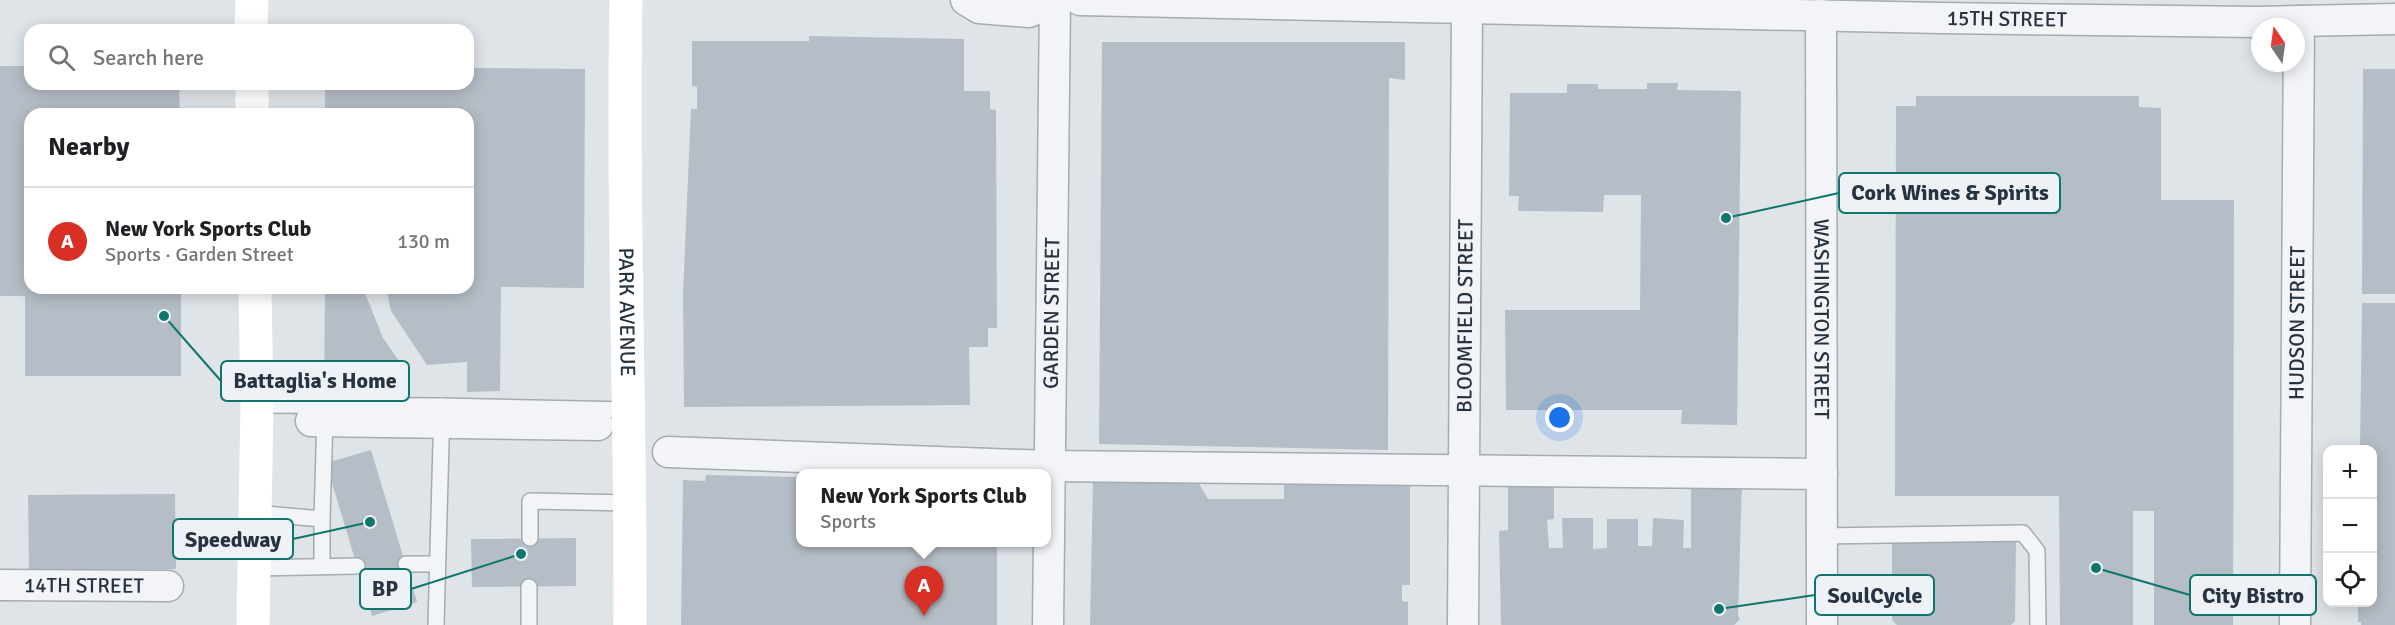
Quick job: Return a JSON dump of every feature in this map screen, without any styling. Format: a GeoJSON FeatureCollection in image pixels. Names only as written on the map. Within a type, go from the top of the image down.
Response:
{"type":"FeatureCollection","features":[{"type":"Feature","properties":{"kind":"main road"},"geometry":{"type":"LineString","coordinates":[[251,24],[252,0]]}},
{"type":"Feature","properties":{"kind":"main road","name":"PARK AVENUE"},"geometry":{"type":"LineString","coordinates":[[626,0],[624,167],[630,410],[630,625]]}},
{"type":"Feature","properties":{"kind":"main road"},"geometry":{"type":"LineString","coordinates":[[252,90],[252,108]]}},
{"type":"Feature","properties":{"kind":"main road"},"geometry":{"type":"LineString","coordinates":[[253,625],[257,405],[255,294]]}},
{"type":"Feature","properties":{"kind":"street"},"geometry":{"type":"LineString","coordinates":[[966,0],[979,8],[1029,12],[1054,0]]}},
{"type":"Feature","properties":{"kind":"street","name":"GARDEN STREET"},"geometry":{"type":"LineString","coordinates":[[1048,469],[1054,0]]}},
{"type":"Feature","properties":{"kind":"street","name":"15TH STREET"},"geometry":{"type":"LineString","coordinates":[[1080,0],[1821,15],[2251,20]]}},
{"type":"Feature","properties":{"kind":"street","name":"BLOOMFIELD STREET"},"geometry":{"type":"LineString","coordinates":[[1463,625],[1467,8]]}},
{"type":"Feature","properties":{"kind":"street","name":"WASHINGTON STREET"},"geometry":{"type":"LineString","coordinates":[[1821,15],[1822,625]]}},
{"type":"Feature","properties":{"kind":"street","name":"15TH STREET"},"geometry":{"type":"LineString","coordinates":[[2305,21],[2395,19]]}},
{"type":"Feature","properties":{"kind":"street","name":"HUDSON STREET"},"geometry":{"type":"LineString","coordinates":[[2295,625],[2299,72]]}},
{"type":"Feature","properties":{"kind":"street"},"geometry":{"type":"LineString","coordinates":[[320,416],[442,415],[598,425]]}},
{"type":"Feature","properties":{"kind":"street"},"geometry":{"type":"LineString","coordinates":[[668,452],[1048,465],[1822,474]]}},
{"type":"Feature","properties":{"kind":"street","name":"GARDEN STREET"},"geometry":{"type":"LineString","coordinates":[[1048,547],[1048,625]]}},
{"type":"Feature","properties":{"kind":"street","name":"14TH STREET"},"geometry":{"type":"LineString","coordinates":[[0,585],[168,586]]}},
{"type":"Feature","properties":{"kind":"lane"},"geometry":{"type":"LineString","coordinates":[[257,405],[320,416],[322,566]]}},
{"type":"Feature","properties":{"kind":"lane"},"geometry":{"type":"LineString","coordinates":[[436,625],[442,415],[630,410]]}},
{"type":"Feature","properties":{"kind":"lane"},"geometry":{"type":"LineString","coordinates":[[530,538],[530,501],[631,503]]}},
{"type":"Feature","properties":{"kind":"lane"},"geometry":{"type":"LineString","coordinates":[[254,513],[322,519]]}},
{"type":"Feature","properties":{"kind":"lane"},"geometry":{"type":"LineString","coordinates":[[1822,536],[2023,533],[2037,551],[2037,625]]}},
{"type":"Feature","properties":{"kind":"lane"},"geometry":{"type":"LineString","coordinates":[[406,564],[437,564]]}},
{"type":"Feature","properties":{"kind":"lane"},"geometry":{"type":"LineString","coordinates":[[255,568],[357,566]]}},
{"type":"Feature","properties":{"kind":"lane"},"geometry":{"type":"LineString","coordinates":[[529,587],[529,625]]}},
{"type":"Feature","properties":{"kind":"building"},"geometry":{"type":"Polygon","coordinates":[[[809,36],[964,39],[964,91],[990,91],[990,109],[996,110],[997,328],[988,328],[988,347],[969,347],[970,405],[684,407],[683,294],[691,109],[697,109],[697,87],[692,86],[692,41],[809,41],[809,36]]]}},
{"type":"Feature","properties":{"kind":"building"},"geometry":{"type":"Polygon","coordinates":[[[1102,42],[1405,42],[1405,80],[1389,78],[1388,450],[1099,444],[1102,42]]]}},
{"type":"Feature","properties":{"kind":"building"},"geometry":{"type":"Polygon","coordinates":[[[0,66],[24,66],[24,90],[179,90],[180,108],[24,108],[24,294],[181,294],[181,376],[25,376],[25,296],[0,296],[0,66]]]}},
{"type":"Feature","properties":{"kind":"building"},"geometry":{"type":"Polygon","coordinates":[[[474,68],[585,69],[584,288],[501,287],[500,391],[467,392],[467,362],[427,365],[391,311],[387,294],[474,294],[474,108],[325,108],[325,90],[474,90],[474,68]]]}},
{"type":"Feature","properties":{"kind":"building"},"geometry":{"type":"Polygon","coordinates":[[[2363,69],[2395,69],[2395,294],[2362,294],[2363,69]]]}},
{"type":"Feature","properties":{"kind":"building"},"geometry":{"type":"Polygon","coordinates":[[[1647,83],[1678,83],[1677,90],[1741,91],[1737,425],[1681,424],[1682,410],[1506,410],[1505,310],[1640,310],[1641,195],[1604,195],[1603,212],[1518,211],[1519,196],[1509,196],[1510,93],[1567,93],[1567,84],[1598,84],[1598,89],[1647,89],[1647,83]]]}},
{"type":"Feature","properties":{"kind":"building"},"geometry":{"type":"Polygon","coordinates":[[[1916,96],[2139,96],[2139,107],[2161,108],[2161,200],[2234,200],[2233,625],[2154,625],[2154,511],[2133,511],[2133,625],[2060,625],[2059,496],[1895,496],[1896,106],[1916,106],[1916,96]]]}},
{"type":"Feature","properties":{"kind":"building"},"geometry":{"type":"Polygon","coordinates":[[[325,294],[365,294],[383,338],[399,361],[398,392],[324,391],[325,294]]]}},
{"type":"Feature","properties":{"kind":"building"},"geometry":{"type":"Polygon","coordinates":[[[2362,303],[2395,303],[2395,625],[2361,625],[2361,622],[2358,622],[2358,607],[2377,607],[2377,445],[2360,445],[2362,303]]]}},
{"type":"Feature","properties":{"kind":"building"},"geometry":{"type":"Polygon","coordinates":[[[371,450],[417,602],[372,616],[326,463],[371,450]]]}},
{"type":"Feature","properties":{"kind":"building"},"geometry":{"type":"Polygon","coordinates":[[[706,475],[796,477],[796,547],[997,547],[997,625],[681,625],[683,480],[705,481],[706,475]]]}},
{"type":"Feature","properties":{"kind":"building"},"geometry":{"type":"Polygon","coordinates":[[[1284,478],[1410,479],[1410,585],[1402,585],[1402,601],[1408,602],[1408,625],[1090,625],[1093,480],[1197,480],[1208,499],[1284,499],[1284,478]]]}},
{"type":"Feature","properties":{"kind":"building"},"geometry":{"type":"Polygon","coordinates":[[[1691,479],[1742,481],[1738,616],[1740,619],[1734,625],[1501,625],[1499,531],[1508,530],[1508,485],[1554,484],[1554,519],[1547,520],[1549,548],[1563,548],[1562,518],[1593,518],[1593,549],[1607,548],[1607,519],[1638,519],[1638,546],[1652,546],[1653,518],[1684,520],[1683,548],[1691,548],[1691,479]]]}},
{"type":"Feature","properties":{"kind":"building"},"geometry":{"type":"Polygon","coordinates":[[[175,494],[176,569],[29,570],[28,495],[175,494]]]}},
{"type":"Feature","properties":{"kind":"building"},"geometry":{"type":"Polygon","coordinates":[[[576,538],[576,586],[472,587],[471,539],[576,538]]]}},
{"type":"Feature","properties":{"kind":"building"},"geometry":{"type":"Polygon","coordinates":[[[1892,540],[2016,540],[2015,621],[2011,625],[1897,625],[1892,620],[1892,540]]]}},
{"type":"Feature","properties":{"kind":"place","name":"Cork Wines & Spirits"},"geometry":{"type":"Point","coordinates":[1726,218]}},
{"type":"Feature","properties":{"kind":"place","name":"Battaglia's Home"},"geometry":{"type":"Point","coordinates":[164,316]}},
{"type":"Feature","properties":{"kind":"place","name":"Speedway"},"geometry":{"type":"Point","coordinates":[370,522]}},
{"type":"Feature","properties":{"kind":"place","name":"BP"},"geometry":{"type":"Point","coordinates":[521,554]}},
{"type":"Feature","properties":{"kind":"place","name":"City Bistro"},"geometry":{"type":"Point","coordinates":[2096,568]}},
{"type":"Feature","properties":{"kind":"place","name":"SoulCycle"},"geometry":{"type":"Point","coordinates":[1719,609]}},
{"type":"Feature","properties":{"kind":"place","name":"New York Sports Club"},"geometry":{"type":"Point","coordinates":[924,616]}}]}
